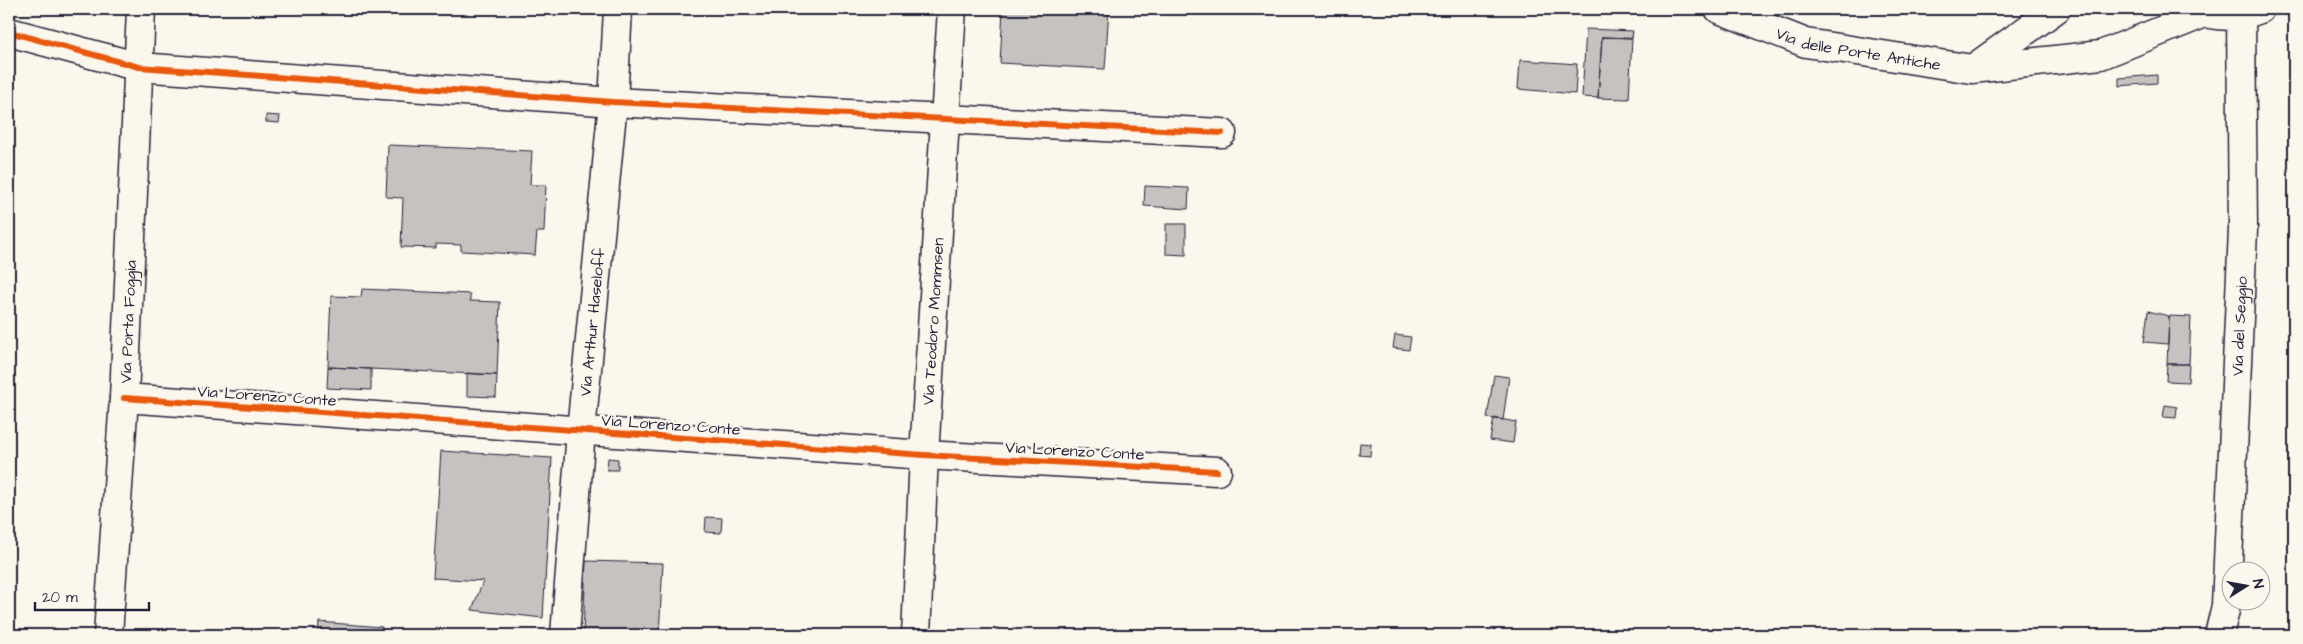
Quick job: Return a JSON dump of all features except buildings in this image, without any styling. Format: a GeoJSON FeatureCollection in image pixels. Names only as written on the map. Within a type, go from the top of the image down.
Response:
{"type":"FeatureCollection","features":[{"type":"Feature","properties":{"kind":"street","name":"Via Porta Foggia"},"geometry":{"type":"LineString","coordinates":[[108,635],[124,398],[141,9]]}},
{"type":"Feature","properties":{"kind":"street","name":"Via Arthur Haseloff"},"geometry":{"type":"LineString","coordinates":[[565,635],[581,431],[613,102],[618,9]]}},
{"type":"Feature","properties":{"kind":"street","name":"Via Teodoro Mommsen"},"geometry":{"type":"LineString","coordinates":[[916,635],[924,455],[952,9]]}},
{"type":"Feature","properties":{"kind":"street","name":"Via delle Porte Antiche"},"geometry":{"type":"LineString","coordinates":[[1722,9],[1806,43],[1972,68],[2101,55],[2199,11]]}},
{"type":"Feature","properties":{"kind":"street"},"geometry":{"type":"LineString","coordinates":[[1972,68],[2056,9]]}},
{"type":"Feature","properties":{"kind":"street"},"geometry":{"type":"LineString","coordinates":[[2199,11],[2222,16],[2250,12]]}},
{"type":"Feature","properties":{"kind":"street","name":"Via del Seggio"},"geometry":{"type":"LineString","coordinates":[[2223,629],[2226,606],[2244,230],[2250,12]]}},
{"type":"Feature","properties":{"kind":"street"},"geometry":{"type":"LineString","coordinates":[[9,32],[139,67],[613,102],[1222,132]]}},
{"type":"Feature","properties":{"kind":"street","name":"Via Lorenzo Conte"},"geometry":{"type":"LineString","coordinates":[[124,398],[924,455],[1217,471]]}},
{"type":"Feature","properties":{"kind":"cycle path"},"geometry":{"type":"LineString","coordinates":[[9,32],[139,67],[613,102],[1222,133]]}},
{"type":"Feature","properties":{"kind":"cycle path"},"geometry":{"type":"LineString","coordinates":[[124,398],[924,455],[1217,471]]}}]}
